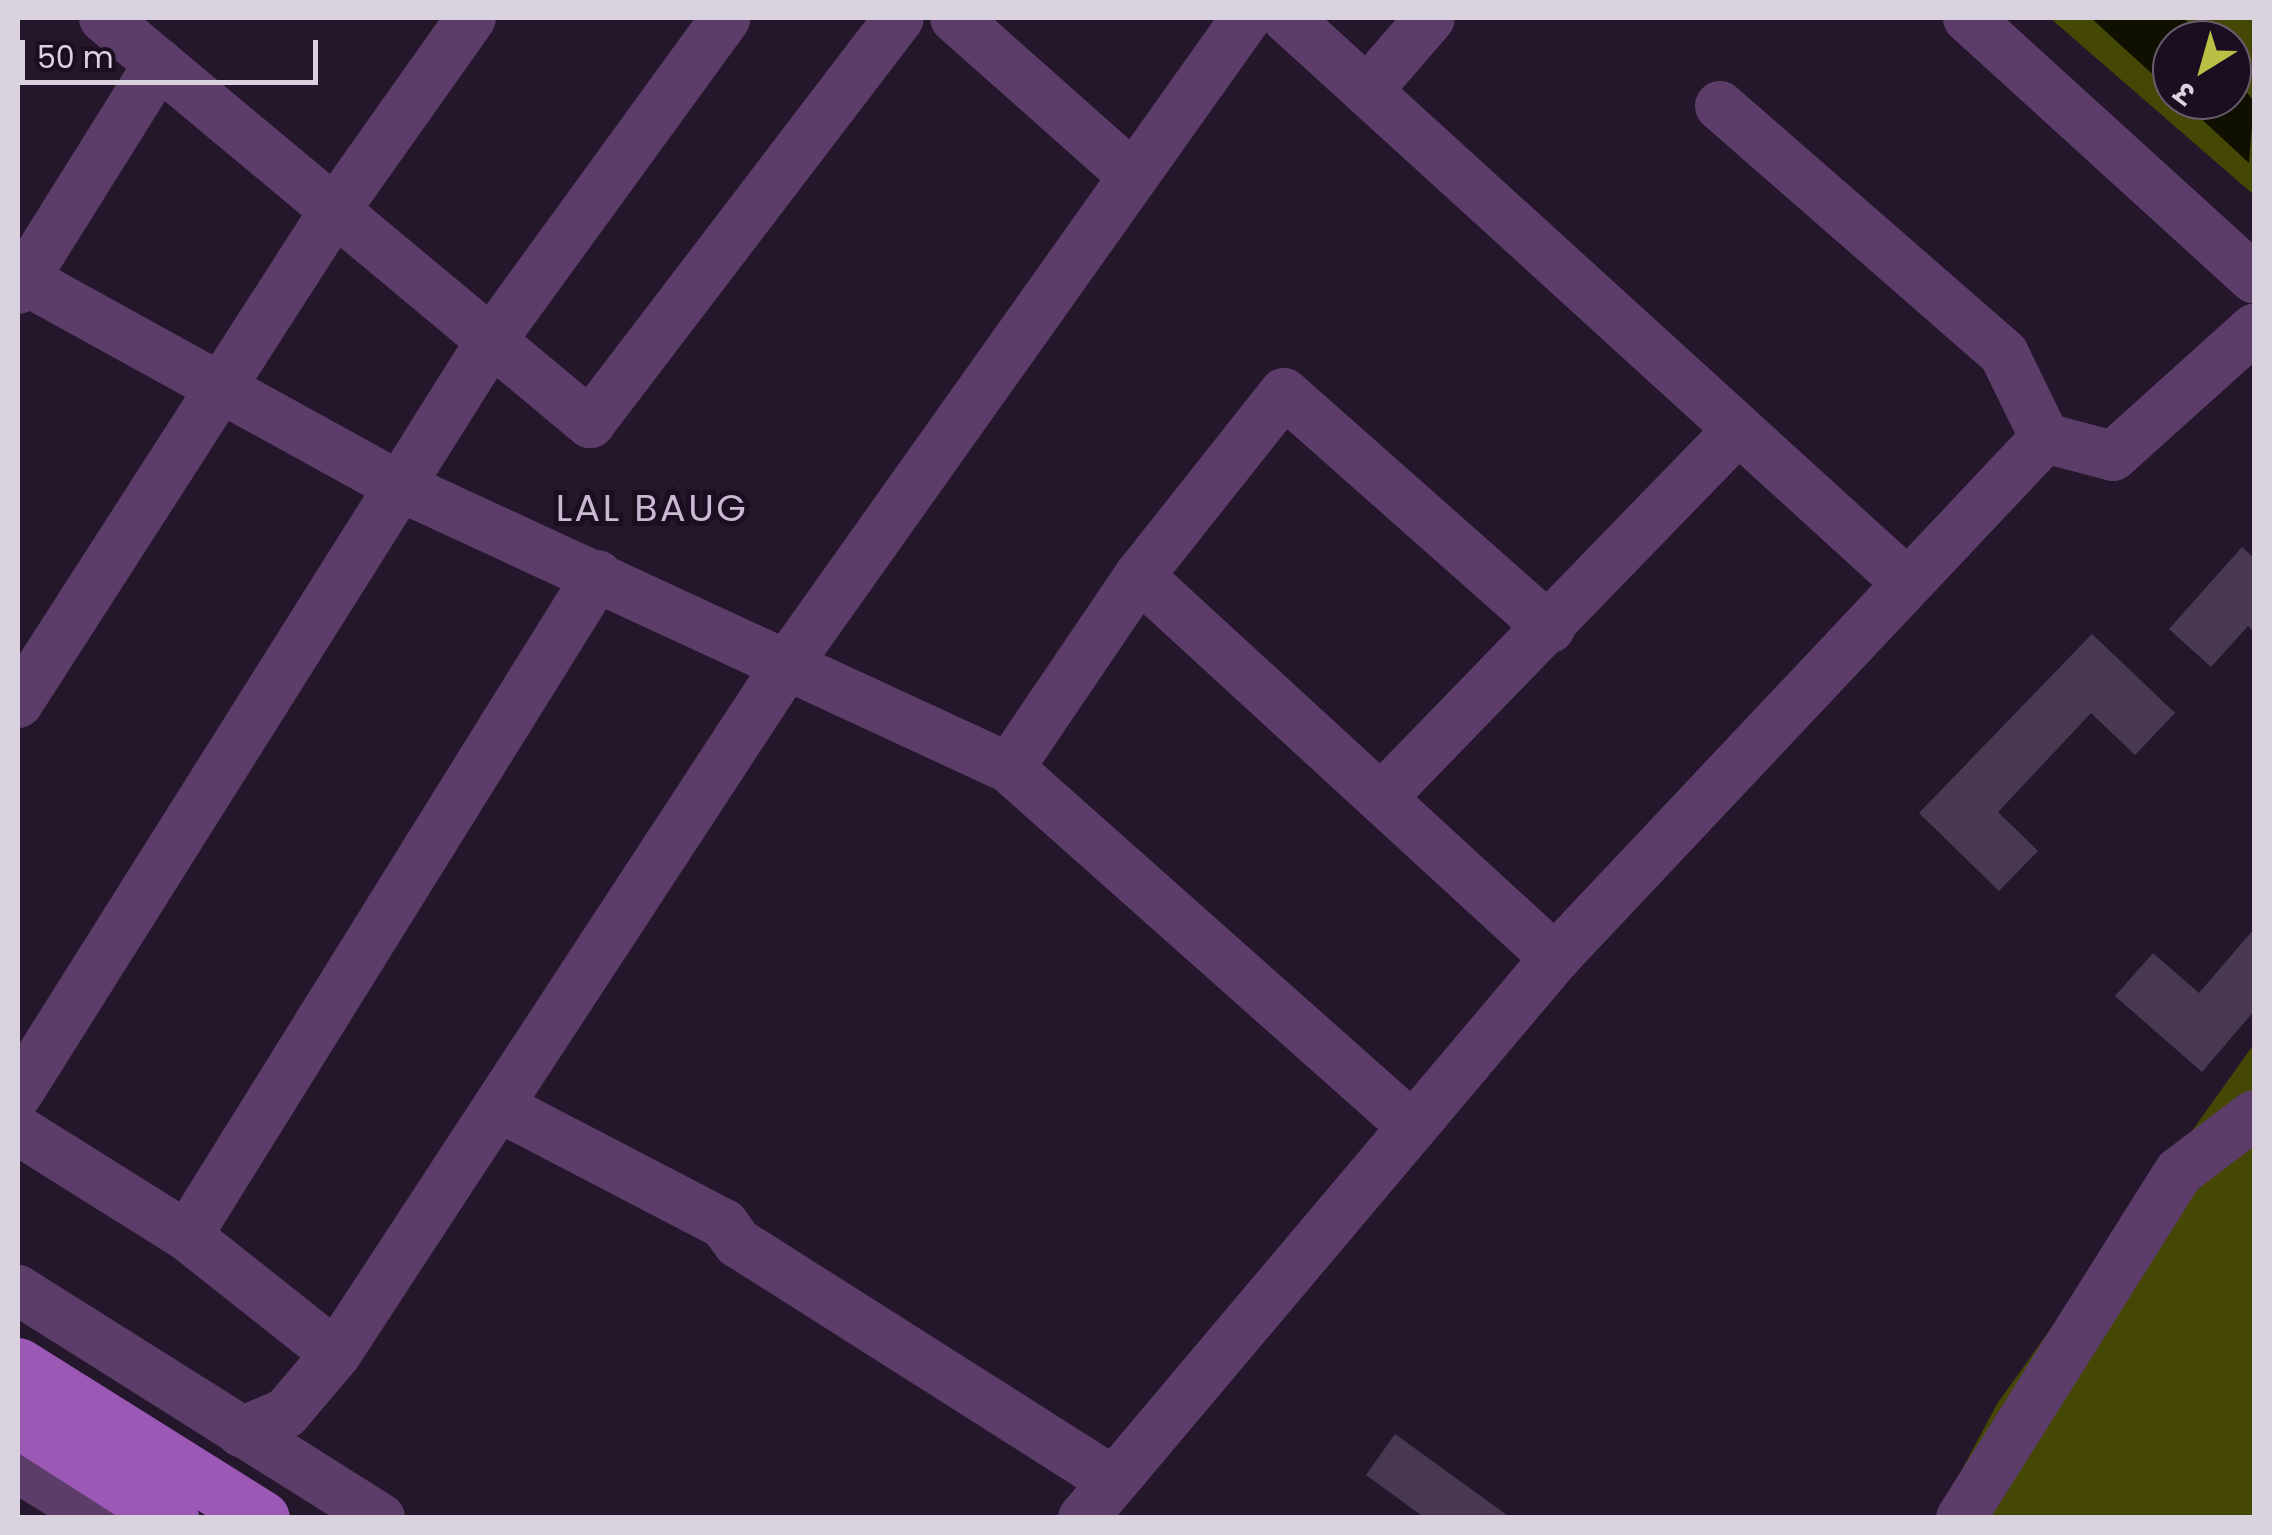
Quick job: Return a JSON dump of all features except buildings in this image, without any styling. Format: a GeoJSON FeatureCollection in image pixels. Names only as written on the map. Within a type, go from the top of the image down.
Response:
{"type":"FeatureCollection","features":[{"type":"Feature","properties":{"kind":"main road"},"geometry":{"type":"LineString","coordinates":[[18,1365],[262,1518]]}},
{"type":"Feature","properties":{"kind":"main road"},"geometry":{"type":"LineString","coordinates":[[18,1420],[171,1518]]}},
{"type":"Feature","properties":{"kind":"street"},"geometry":{"type":"LineString","coordinates":[[104,18],[590,422],[899,18]]}},
{"type":"Feature","properties":{"kind":"street"},"geometry":{"type":"LineString","coordinates":[[18,703],[335,210],[471,18]]}},
{"type":"Feature","properties":{"kind":"street"},"geometry":{"type":"LineString","coordinates":[[18,1093],[491,340],[726,18]]}},
{"type":"Feature","properties":{"kind":"street"},"geometry":{"type":"LineString","coordinates":[[954,18],[1130,174]]}},
{"type":"Feature","properties":{"kind":"street"},"geometry":{"type":"LineString","coordinates":[[241,1432],[286,1413],[336,1354],[786,666],[1130,174],[1246,18]]}},
{"type":"Feature","properties":{"kind":"street"},"geometry":{"type":"LineString","coordinates":[[1288,18],[1734,434],[1905,581]]}},
{"type":"Feature","properties":{"kind":"street"},"geometry":{"type":"LineString","coordinates":[[1367,91],[1430,18]]}},
{"type":"Feature","properties":{"kind":"street"},"geometry":{"type":"LineString","coordinates":[[1968,18],[2254,278]]}},
{"type":"Feature","properties":{"kind":"street"},"geometry":{"type":"LineString","coordinates":[[159,63],[20,282],[221,386],[399,486],[1009,768],[1412,1127]]}},
{"type":"Feature","properties":{"kind":"street"},"geometry":{"type":"LineString","coordinates":[[1720,106],[2004,354],[2045,438],[2113,456],[2254,329]]}},
{"type":"Feature","properties":{"kind":"street"},"geometry":{"type":"LineString","coordinates":[[1009,768],[1139,576],[1284,394],[1550,628]]}},
{"type":"Feature","properties":{"kind":"street"},"geometry":{"type":"LineString","coordinates":[[1382,798],[1734,434]]}},
{"type":"Feature","properties":{"kind":"street"},"geometry":{"type":"LineString","coordinates":[[499,1108],[724,1224],[738,1243],[1097,1498],[1555,958],[1905,581],[2045,438]]}},
{"type":"Feature","properties":{"kind":"street"},"geometry":{"type":"LineString","coordinates":[[186,1236],[598,575]]}},
{"type":"Feature","properties":{"kind":"street"},"geometry":{"type":"LineString","coordinates":[[1139,576],[1555,958]]}},
{"type":"Feature","properties":{"kind":"street"},"geometry":{"type":"LineString","coordinates":[[1961,1518],[2179,1172],[2254,1114]]}},
{"type":"Feature","properties":{"kind":"street"},"geometry":{"type":"LineString","coordinates":[[18,1130],[186,1236],[336,1354]]}},
{"type":"Feature","properties":{"kind":"street"},"geometry":{"type":"LineString","coordinates":[[18,1290],[380,1518]]}},
{"type":"Feature","properties":{"kind":"street"},"geometry":{"type":"LineString","coordinates":[[325,1482],[312,1436],[336,1354]]}},
{"type":"Feature","properties":{"kind":"street"},"geometry":{"type":"LineString","coordinates":[[18,1468],[100,1518]]}},
{"type":"Feature","properties":{"kind":"shaded area"},"geometry":{"type":"Polygon","coordinates":[[[2050,18],[2254,18],[2254,195],[2168,120],[2252,120],[2252,20],[2152,20],[2152,106],[2050,18]]]}},
{"type":"Feature","properties":{"kind":"shaded area"},"geometry":{"type":"Polygon","coordinates":[[[2091,18],[2184,18],[2152,20],[2152,74],[2091,18]]]}},
{"type":"Feature","properties":{"kind":"shaded area"},"geometry":{"type":"Polygon","coordinates":[[[2252,99],[2254,101],[2249,163],[2203,120],[2252,120],[2252,99]]]}},
{"type":"Feature","properties":{"kind":"shaded area"},"geometry":{"type":"Polygon","coordinates":[[[2254,1044],[2254,1517],[1936,1518],[1997,1404],[2254,1044]]]}},
{"type":"Feature","properties":{"kind":"district","name":"LAL BAUG"},"geometry":{"type":"Point","coordinates":[652,508]}}]}
